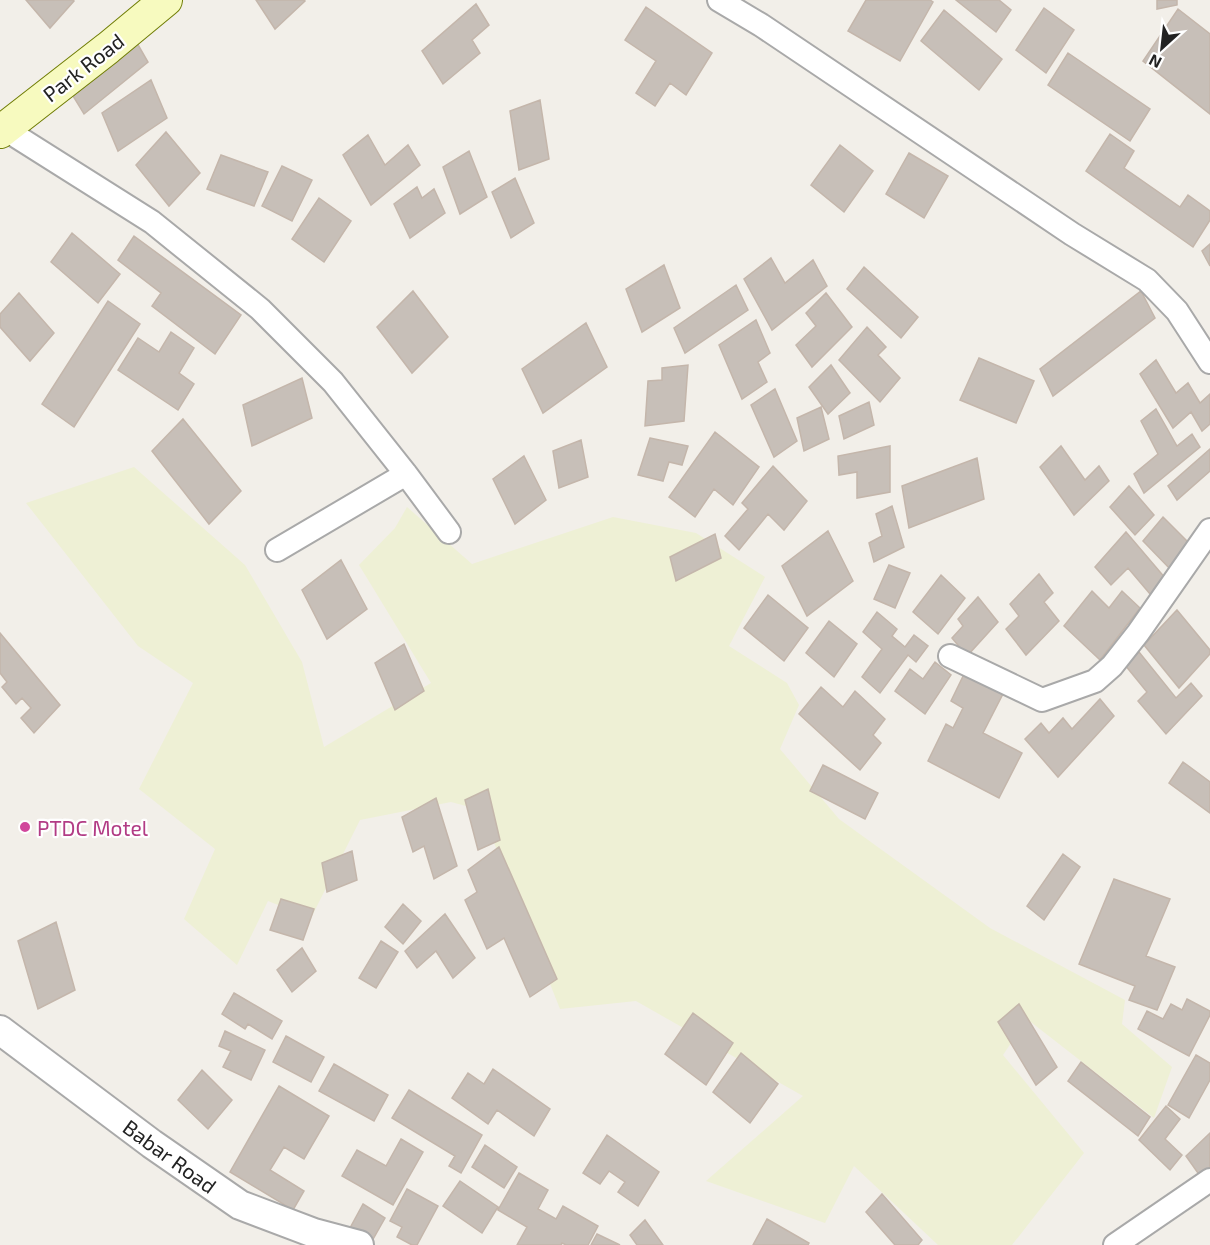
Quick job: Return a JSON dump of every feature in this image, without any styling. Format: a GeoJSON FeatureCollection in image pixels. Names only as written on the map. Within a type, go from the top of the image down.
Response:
{"type":"FeatureCollection","features":[{"type":"Feature","properties":{"kind":"main road","name":"Park Road"},"geometry":{"type":"LineString","coordinates":[[1,129],[108,48],[166,0]]}},
{"type":"Feature","properties":{"kind":"street"},"geometry":{"type":"LineString","coordinates":[[719,0],[761,25],[1072,234],[1148,280],[1177,310],[1210,362]]}},
{"type":"Feature","properties":{"kind":"street"},"geometry":{"type":"LineString","coordinates":[[1,129],[152,222],[260,309],[333,382],[449,532]]}},
{"type":"Feature","properties":{"kind":"street"},"geometry":{"type":"LineString","coordinates":[[277,550],[406,474]]}},
{"type":"Feature","properties":{"kind":"street"},"geometry":{"type":"LineString","coordinates":[[950,656],[1042,700],[1095,681],[1113,666],[1210,530]]}},
{"type":"Feature","properties":{"kind":"street","name":"Babar Road"},"geometry":{"type":"LineString","coordinates":[[0,1030],[152,1144],[240,1205],[314,1233],[359,1245]]}},
{"type":"Feature","properties":{"kind":"street"},"geometry":{"type":"LineString","coordinates":[[1115,1245],[1210,1180]]}},
{"type":"Feature","properties":{"kind":"green space"},"geometry":{"type":"Polygon","coordinates":[[[134,467],[245,565],[302,662],[324,747],[431,683],[359,565],[395,528],[407,507],[472,564],[613,517],[696,533],[765,577],[729,646],[787,683],[799,705],[780,749],[839,819],[990,928],[1125,1000],[1122,1024],[1172,1067],[1154,1118],[1027,1019],[1003,1055],[1084,1153],[1012,1245],[938,1245],[854,1166],[825,1223],[706,1181],[803,1096],[636,1001],[560,1009],[481,810],[451,802],[360,820],[311,918],[268,901],[237,965],[184,919],[215,849],[139,789],[193,683],[138,646],[26,503],[134,467]]]}},
{"type":"Feature","properties":{"kind":"building"},"geometry":{"type":"Polygon","coordinates":[[[26,0],[73,0],[74,1],[50,28],[26,0]]]}},
{"type":"Feature","properties":{"kind":"building"},"geometry":{"type":"Polygon","coordinates":[[[256,0],[304,0],[305,1],[275,29],[256,0]]]}},
{"type":"Feature","properties":{"kind":"building"},"geometry":{"type":"Polygon","coordinates":[[[866,0],[930,0],[933,2],[900,61],[848,31],[866,0]]]}},
{"type":"Feature","properties":{"kind":"building"},"geometry":{"type":"Polygon","coordinates":[[[956,0],[999,0],[1011,10],[996,32],[956,0]]]}},
{"type":"Feature","properties":{"kind":"building"},"geometry":{"type":"Polygon","coordinates":[[[1157,0],[1177,0],[1177,5],[1157,9],[1157,0]]]}},
{"type":"Feature","properties":{"kind":"building"},"geometry":{"type":"Polygon","coordinates":[[[476,4],[489,25],[472,40],[480,53],[443,84],[422,51],[476,4]]]}},
{"type":"Feature","properties":{"kind":"building"},"geometry":{"type":"Polygon","coordinates":[[[646,7],[712,53],[686,95],[670,83],[655,106],[636,93],[656,61],[625,40],[646,7]]]}},
{"type":"Feature","properties":{"kind":"building"},"geometry":{"type":"Polygon","coordinates":[[[1044,8],[1074,30],[1046,73],[1016,50],[1044,8]]]}},
{"type":"Feature","properties":{"kind":"building"},"geometry":{"type":"Polygon","coordinates":[[[1178,9],[1210,34],[1210,114],[1143,61],[1178,9]]]}},
{"type":"Feature","properties":{"kind":"building"},"geometry":{"type":"Polygon","coordinates":[[[944,10],[1002,59],[979,90],[921,41],[944,10]]]}},
{"type":"Feature","properties":{"kind":"building"},"geometry":{"type":"Polygon","coordinates":[[[137,43],[148,62],[84,114],[73,96],[137,43]]]}},
{"type":"Feature","properties":{"kind":"building"},"geometry":{"type":"Polygon","coordinates":[[[1068,53],[1150,109],[1130,141],[1048,85],[1068,53]]]}},
{"type":"Feature","properties":{"kind":"building"},"geometry":{"type":"Polygon","coordinates":[[[151,80],[167,118],[118,151],[102,113],[151,80]]]}},
{"type":"Feature","properties":{"kind":"building"},"geometry":{"type":"Polygon","coordinates":[[[540,100],[549,159],[519,170],[510,111],[540,100]]]}},
{"type":"Feature","properties":{"kind":"building"},"geometry":{"type":"Polygon","coordinates":[[[166,132],[200,173],[169,206],[136,165],[166,132]]]}},
{"type":"Feature","properties":{"kind":"building"},"geometry":{"type":"Polygon","coordinates":[[[1110,134],[1134,151],[1124,168],[1180,207],[1188,195],[1210,211],[1210,220],[1193,247],[1086,171],[1110,134]]]}},
{"type":"Feature","properties":{"kind":"building"},"geometry":{"type":"Polygon","coordinates":[[[368,135],[385,165],[408,145],[420,165],[371,205],[343,155],[368,135]]]}},
{"type":"Feature","properties":{"kind":"building"},"geometry":{"type":"Polygon","coordinates":[[[840,145],[873,171],[844,212],[811,185],[840,145]]]}},
{"type":"Feature","properties":{"kind":"building"},"geometry":{"type":"Polygon","coordinates":[[[469,151],[487,197],[460,214],[443,167],[469,151]]]}},
{"type":"Feature","properties":{"kind":"building"},"geometry":{"type":"Polygon","coordinates":[[[909,153],[948,176],[924,218],[886,194],[909,153]]]}},
{"type":"Feature","properties":{"kind":"building"},"geometry":{"type":"Polygon","coordinates":[[[221,155],[268,172],[254,206],[207,189],[221,155]]]}},
{"type":"Feature","properties":{"kind":"building"},"geometry":{"type":"Polygon","coordinates":[[[282,166],[312,180],[292,221],[262,206],[282,166]]]}},
{"type":"Feature","properties":{"kind":"building"},"geometry":{"type":"Polygon","coordinates":[[[515,178],[534,223],[511,238],[492,192],[515,178]]]}},
{"type":"Feature","properties":{"kind":"building"},"geometry":{"type":"Polygon","coordinates":[[[417,187],[422,198],[434,189],[445,213],[410,238],[394,204],[417,187]]]}},
{"type":"Feature","properties":{"kind":"building"},"geometry":{"type":"Polygon","coordinates":[[[319,198],[351,221],[324,262],[292,239],[319,198]]]}},
{"type":"Feature","properties":{"kind":"building"},"geometry":{"type":"Polygon","coordinates":[[[72,233],[120,274],[98,303],[51,262],[72,233]]]}},
{"type":"Feature","properties":{"kind":"building"},"geometry":{"type":"Polygon","coordinates":[[[134,236],[241,315],[215,354],[152,306],[161,293],[118,260],[134,236]]]}},
{"type":"Feature","properties":{"kind":"building"},"geometry":{"type":"Polygon","coordinates":[[[1210,244],[1210,266],[1202,251],[1210,244]]]}},
{"type":"Feature","properties":{"kind":"building"},"geometry":{"type":"Polygon","coordinates":[[[771,258],[785,283],[813,260],[827,286],[772,330],[744,279],[771,258]]]}},
{"type":"Feature","properties":{"kind":"building"},"geometry":{"type":"Polygon","coordinates":[[[664,265],[680,308],[642,332],[626,289],[664,265]]]}},
{"type":"Feature","properties":{"kind":"building"},"geometry":{"type":"Polygon","coordinates":[[[864,267],[918,317],[901,338],[847,289],[864,267]]]}},
{"type":"Feature","properties":{"kind":"building"},"geometry":{"type":"Polygon","coordinates":[[[736,285],[748,310],[685,353],[674,328],[736,285]]]}},
{"type":"Feature","properties":{"kind":"building"},"geometry":{"type":"Polygon","coordinates":[[[413,291],[448,337],[412,373],[377,327],[413,291]]]}},
{"type":"Feature","properties":{"kind":"building"},"geometry":{"type":"Polygon","coordinates":[[[1141,291],[1155,318],[1053,396],[1040,369],[1141,291]]]}},
{"type":"Feature","properties":{"kind":"building"},"geometry":{"type":"Polygon","coordinates":[[[19,293],[54,333],[30,361],[0,327],[0,314],[19,293]]]}},
{"type":"Feature","properties":{"kind":"building"},"geometry":{"type":"Polygon","coordinates":[[[826,293],[852,327],[812,367],[796,345],[816,326],[806,313],[826,293]]]}},
{"type":"Feature","properties":{"kind":"building"},"geometry":{"type":"Polygon","coordinates":[[[108,301],[140,324],[74,427],[42,404],[108,301]]]}},
{"type":"Feature","properties":{"kind":"building"},"geometry":{"type":"Polygon","coordinates":[[[756,320],[770,353],[758,362],[767,382],[742,399],[719,345],[756,320]]]}},
{"type":"Feature","properties":{"kind":"building"},"geometry":{"type":"Polygon","coordinates":[[[586,323],[607,367],[543,413],[522,369],[586,323]]]}},
{"type":"Feature","properties":{"kind":"building"},"geometry":{"type":"Polygon","coordinates":[[[867,327],[886,347],[878,355],[900,378],[880,402],[839,360],[867,327]]]}},
{"type":"Feature","properties":{"kind":"building"},"geometry":{"type":"Polygon","coordinates":[[[171,332],[194,348],[179,373],[194,384],[178,410],[118,370],[138,338],[159,352],[171,332]]]}},
{"type":"Feature","properties":{"kind":"building"},"geometry":{"type":"Polygon","coordinates":[[[979,358],[1034,381],[1016,423],[960,400],[979,358]]]}},
{"type":"Feature","properties":{"kind":"building"},"geometry":{"type":"Polygon","coordinates":[[[1156,360],[1176,393],[1188,383],[1200,403],[1210,394],[1210,424],[1202,431],[1191,412],[1173,428],[1140,374],[1156,360]]]}},
{"type":"Feature","properties":{"kind":"building"},"geometry":{"type":"Polygon","coordinates":[[[688,365],[684,421],[645,426],[648,381],[662,380],[662,368],[688,365]]]}},
{"type":"Feature","properties":{"kind":"building"},"geometry":{"type":"Polygon","coordinates":[[[831,365],[850,393],[828,414],[809,387],[831,365]]]}},
{"type":"Feature","properties":{"kind":"building"},"geometry":{"type":"Polygon","coordinates":[[[302,378],[312,418],[252,446],[243,405],[302,378]]]}},
{"type":"Feature","properties":{"kind":"building"},"geometry":{"type":"Polygon","coordinates":[[[775,389],[797,441],[774,457],[751,405],[775,389]]]}},
{"type":"Feature","properties":{"kind":"building"},"geometry":{"type":"Polygon","coordinates":[[[869,402],[874,425],[844,439],[839,416],[869,402]]]}},
{"type":"Feature","properties":{"kind":"building"},"geometry":{"type":"Polygon","coordinates":[[[821,407],[829,439],[804,451],[797,418],[821,407]]]}},
{"type":"Feature","properties":{"kind":"building"},"geometry":{"type":"Polygon","coordinates":[[[1156,409],[1177,446],[1192,434],[1200,447],[1144,493],[1134,474],[1158,454],[1141,421],[1156,409]]]}},
{"type":"Feature","properties":{"kind":"building"},"geometry":{"type":"Polygon","coordinates":[[[183,419],[241,491],[209,524],[152,451],[183,419]]]}},
{"type":"Feature","properties":{"kind":"building"},"geometry":{"type":"Polygon","coordinates":[[[715,432],[759,467],[733,505],[714,489],[695,517],[669,497],[715,432]]]}},
{"type":"Feature","properties":{"kind":"building"},"geometry":{"type":"Polygon","coordinates":[[[650,438],[688,446],[682,465],[669,462],[663,481],[638,475],[650,438]]]}},
{"type":"Feature","properties":{"kind":"building"},"geometry":{"type":"Polygon","coordinates":[[[581,440],[588,477],[559,488],[553,451],[581,440]]]}},
{"type":"Feature","properties":{"kind":"building"},"geometry":{"type":"Polygon","coordinates":[[[890,446],[890,492],[857,498],[857,472],[839,475],[838,456],[890,446]]]}},
{"type":"Feature","properties":{"kind":"building"},"geometry":{"type":"Polygon","coordinates":[[[1061,446],[1085,480],[1099,466],[1109,481],[1074,515],[1040,467],[1061,446]]]}},
{"type":"Feature","properties":{"kind":"building"},"geometry":{"type":"Polygon","coordinates":[[[1210,449],[1210,471],[1177,500],[1168,486],[1210,449]]]}},
{"type":"Feature","properties":{"kind":"building"},"geometry":{"type":"Polygon","coordinates":[[[524,456],[546,500],[515,524],[493,479],[524,456]]]}},
{"type":"Feature","properties":{"kind":"building"},"geometry":{"type":"Polygon","coordinates":[[[977,458],[984,499],[909,528],[902,486],[977,458]]]}},
{"type":"Feature","properties":{"kind":"building"},"geometry":{"type":"Polygon","coordinates":[[[773,466],[807,501],[784,530],[768,514],[739,550],[725,536],[748,509],[742,503],[773,466]]]}},
{"type":"Feature","properties":{"kind":"building"},"geometry":{"type":"Polygon","coordinates":[[[1129,486],[1154,515],[1135,535],[1110,507],[1129,486]]]}},
{"type":"Feature","properties":{"kind":"building"},"geometry":{"type":"Polygon","coordinates":[[[892,506],[904,547],[874,562],[869,543],[882,536],[876,514],[892,506]]]}},
{"type":"Feature","properties":{"kind":"building"},"geometry":{"type":"Polygon","coordinates":[[[1163,517],[1191,545],[1170,569],[1143,541],[1163,517]]]}},
{"type":"Feature","properties":{"kind":"building"},"geometry":{"type":"Polygon","coordinates":[[[828,531],[853,581],[807,616],[782,566],[828,531]]]}},
{"type":"Feature","properties":{"kind":"building"},"geometry":{"type":"Polygon","coordinates":[[[1126,532],[1166,579],[1151,595],[1128,568],[1111,585],[1095,567],[1126,532]]]}},
{"type":"Feature","properties":{"kind":"building"},"geometry":{"type":"Polygon","coordinates":[[[715,534],[721,558],[676,581],[670,557],[715,534]]]}},
{"type":"Feature","properties":{"kind":"building"},"geometry":{"type":"Polygon","coordinates":[[[341,560],[367,609],[327,639],[302,590],[341,560]]]}},
{"type":"Feature","properties":{"kind":"building"},"geometry":{"type":"Polygon","coordinates":[[[889,565],[910,573],[895,608],[874,599],[889,565]]]}},
{"type":"Feature","properties":{"kind":"building"},"geometry":{"type":"Polygon","coordinates":[[[1039,574],[1053,593],[1044,602],[1059,621],[1026,655],[1006,629],[1019,616],[1010,604],[1039,574]]]}},
{"type":"Feature","properties":{"kind":"building"},"geometry":{"type":"Polygon","coordinates":[[[941,575],[965,598],[938,634],[913,612],[941,575]]]}},
{"type":"Feature","properties":{"kind":"building"},"geometry":{"type":"Polygon","coordinates":[[[1092,591],[1109,608],[1122,591],[1140,608],[1100,660],[1064,626],[1092,591]]]}},
{"type":"Feature","properties":{"kind":"building"},"geometry":{"type":"Polygon","coordinates":[[[768,595],[808,628],[784,661],[744,628],[768,595]]]}},
{"type":"Feature","properties":{"kind":"building"},"geometry":{"type":"Polygon","coordinates":[[[978,597],[998,622],[967,656],[952,638],[963,626],[958,619],[978,597]]]}},
{"type":"Feature","properties":{"kind":"building"},"geometry":{"type":"Polygon","coordinates":[[[1177,610],[1210,650],[1210,654],[1179,688],[1144,645],[1177,610]]]}},
{"type":"Feature","properties":{"kind":"building"},"geometry":{"type":"Polygon","coordinates":[[[877,612],[897,629],[892,636],[905,647],[914,635],[928,646],[916,662],[908,655],[880,693],[862,677],[882,649],[863,632],[877,612]]]}},
{"type":"Feature","properties":{"kind":"building"},"geometry":{"type":"Polygon","coordinates":[[[829,621],[857,644],[834,677],[806,653],[829,621]]]}},
{"type":"Feature","properties":{"kind":"building"},"geometry":{"type":"Polygon","coordinates":[[[0,633],[60,705],[34,733],[21,718],[31,708],[22,698],[16,704],[2,687],[7,682],[0,673],[0,633]]]}},
{"type":"Feature","properties":{"kind":"building"},"geometry":{"type":"Polygon","coordinates":[[[404,644],[424,691],[395,710],[375,663],[404,644]]]}},
{"type":"Feature","properties":{"kind":"building"},"geometry":{"type":"Polygon","coordinates":[[[1139,652],[1176,698],[1191,683],[1202,696],[1166,734],[1138,701],[1147,692],[1125,665],[1139,652]]]}},
{"type":"Feature","properties":{"kind":"building"},"geometry":{"type":"Polygon","coordinates":[[[935,662],[951,675],[925,714],[895,691],[910,669],[923,679],[935,662]]]}},
{"type":"Feature","properties":{"kind":"building"},"geometry":{"type":"Polygon","coordinates":[[[968,666],[1007,686],[983,733],[1022,753],[999,798],[928,761],[946,724],[953,728],[963,708],[951,701],[968,666]]]}},
{"type":"Feature","properties":{"kind":"building"},"geometry":{"type":"Polygon","coordinates":[[[821,687],[843,707],[855,691],[885,719],[873,735],[881,743],[860,770],[799,714],[821,687]]]}},
{"type":"Feature","properties":{"kind":"building"},"geometry":{"type":"Polygon","coordinates":[[[1100,699],[1114,716],[1058,777],[1025,739],[1041,723],[1049,733],[1063,718],[1072,729],[1100,699]]]}},
{"type":"Feature","properties":{"kind":"building"},"geometry":{"type":"Polygon","coordinates":[[[1183,762],[1210,782],[1210,813],[1169,783],[1183,762]]]}},
{"type":"Feature","properties":{"kind":"building"},"geometry":{"type":"Polygon","coordinates":[[[823,765],[878,793],[865,819],[810,791],[823,765]]]}},
{"type":"Feature","properties":{"kind":"building"},"geometry":{"type":"Polygon","coordinates":[[[488,789],[500,840],[478,850],[465,800],[488,789]]]}},
{"type":"Feature","properties":{"kind":"building"},"geometry":{"type":"Polygon","coordinates":[[[436,798],[457,866],[434,879],[424,846],[413,852],[402,817],[436,798]]]}},
{"type":"Feature","properties":{"kind":"building"},"geometry":{"type":"Polygon","coordinates":[[[499,847],[557,979],[530,997],[504,938],[487,949],[465,900],[477,892],[468,870],[499,847]]]}},
{"type":"Feature","properties":{"kind":"building"},"geometry":{"type":"Polygon","coordinates":[[[352,851],[357,880],[327,892],[322,863],[352,851]]]}},
{"type":"Feature","properties":{"kind":"building"},"geometry":{"type":"Polygon","coordinates":[[[1063,854],[1080,867],[1044,920],[1027,906],[1063,854]]]}},
{"type":"Feature","properties":{"kind":"building"},"geometry":{"type":"Polygon","coordinates":[[[1114,879],[1170,899],[1146,956],[1175,967],[1157,1010],[1129,1000],[1135,986],[1079,964],[1114,879]]]}},
{"type":"Feature","properties":{"kind":"building"},"geometry":{"type":"Polygon","coordinates":[[[281,899],[314,909],[303,940],[270,930],[281,899]]]}},
{"type":"Feature","properties":{"kind":"building"},"geometry":{"type":"Polygon","coordinates":[[[403,904],[421,921],[403,944],[385,927],[403,904]]]}},
{"type":"Feature","properties":{"kind":"building"},"geometry":{"type":"Polygon","coordinates":[[[445,914],[475,958],[453,978],[436,951],[417,968],[405,951],[445,914]]]}},
{"type":"Feature","properties":{"kind":"building"},"geometry":{"type":"Polygon","coordinates":[[[56,922],[75,990],[38,1009],[18,941],[56,922]]]}},
{"type":"Feature","properties":{"kind":"building"},"geometry":{"type":"Polygon","coordinates":[[[381,941],[398,952],[376,988],[359,978],[381,941]]]}},
{"type":"Feature","properties":{"kind":"building"},"geometry":{"type":"Polygon","coordinates":[[[302,948],[316,971],[292,992],[277,970],[302,948]]]}},
{"type":"Feature","properties":{"kind":"building"},"geometry":{"type":"Polygon","coordinates":[[[234,993],[282,1021],[272,1039],[248,1024],[245,1029],[222,1014],[234,993]]]}},
{"type":"Feature","properties":{"kind":"building"},"geometry":{"type":"Polygon","coordinates":[[[1187,999],[1210,1011],[1189,1056],[1138,1029],[1147,1011],[1163,1019],[1171,1004],[1182,1010],[1187,999]]]}},
{"type":"Feature","properties":{"kind":"building"},"geometry":{"type":"Polygon","coordinates":[[[1019,1004],[1057,1067],[1036,1085],[998,1022],[1019,1004]]]}},
{"type":"Feature","properties":{"kind":"building"},"geometry":{"type":"Polygon","coordinates":[[[693,1013],[733,1043],[706,1085],[665,1054],[693,1013]]]}},
{"type":"Feature","properties":{"kind":"building"},"geometry":{"type":"Polygon","coordinates":[[[225,1031],[265,1050],[251,1080],[223,1067],[231,1051],[219,1046],[225,1031]]]}},
{"type":"Feature","properties":{"kind":"building"},"geometry":{"type":"Polygon","coordinates":[[[286,1036],[324,1057],[311,1082],[273,1062],[286,1036]]]}},
{"type":"Feature","properties":{"kind":"building"},"geometry":{"type":"Polygon","coordinates":[[[741,1053],[778,1084],[750,1123],[713,1092],[741,1053]]]}},
{"type":"Feature","properties":{"kind":"building"},"geometry":{"type":"Polygon","coordinates":[[[1196,1055],[1210,1063],[1210,1080],[1189,1118],[1168,1105],[1196,1055]]]}},
{"type":"Feature","properties":{"kind":"building"},"geometry":{"type":"Polygon","coordinates":[[[1081,1062],[1150,1117],[1138,1136],[1068,1081],[1081,1062]]]}},
{"type":"Feature","properties":{"kind":"building"},"geometry":{"type":"Polygon","coordinates":[[[334,1064],[388,1095],[374,1121],[319,1091],[334,1064]]]}},
{"type":"Feature","properties":{"kind":"building"},"geometry":{"type":"Polygon","coordinates":[[[493,1069],[550,1109],[534,1136],[497,1110],[488,1124],[452,1098],[468,1073],[484,1084],[493,1069]]]}},
{"type":"Feature","properties":{"kind":"building"},"geometry":{"type":"Polygon","coordinates":[[[202,1070],[232,1100],[208,1129],[178,1100],[202,1070]]]}},
{"type":"Feature","properties":{"kind":"building"},"geometry":{"type":"Polygon","coordinates":[[[279,1086],[329,1116],[304,1159],[284,1147],[270,1170],[304,1191],[293,1210],[230,1172],[279,1086]]]}},
{"type":"Feature","properties":{"kind":"building"},"geometry":{"type":"Polygon","coordinates":[[[409,1090],[482,1135],[461,1173],[449,1166],[455,1156],[392,1118],[409,1090]]]}},
{"type":"Feature","properties":{"kind":"building"},"geometry":{"type":"Polygon","coordinates":[[[1166,1106],[1180,1119],[1165,1139],[1182,1155],[1170,1170],[1139,1140],[1166,1106]]]}},
{"type":"Feature","properties":{"kind":"building"},"geometry":{"type":"Polygon","coordinates":[[[1210,1133],[1210,1167],[1200,1176],[1186,1156],[1210,1133]]]}},
{"type":"Feature","properties":{"kind":"building"},"geometry":{"type":"Polygon","coordinates":[[[607,1135],[659,1172],[638,1206],[618,1192],[625,1182],[609,1171],[600,1184],[583,1173],[607,1135]]]}},
{"type":"Feature","properties":{"kind":"building"},"geometry":{"type":"Polygon","coordinates":[[[401,1139],[423,1152],[393,1205],[342,1176],[357,1150],[386,1166],[401,1139]]]}},
{"type":"Feature","properties":{"kind":"building"},"geometry":{"type":"Polygon","coordinates":[[[485,1145],[517,1167],[504,1188],[472,1167],[485,1145]]]}},
{"type":"Feature","properties":{"kind":"building"},"geometry":{"type":"Polygon","coordinates":[[[519,1173],[548,1190],[538,1209],[556,1219],[563,1206],[598,1226],[588,1245],[562,1243],[561,1245],[517,1245],[527,1227],[498,1210],[519,1173]]]}},
{"type":"Feature","properties":{"kind":"building"},"geometry":{"type":"Polygon","coordinates":[[[460,1181],[498,1207],[482,1233],[443,1206],[460,1181]]]}},
{"type":"Feature","properties":{"kind":"building"},"geometry":{"type":"Polygon","coordinates":[[[407,1189],[438,1206],[417,1245],[412,1245],[397,1237],[402,1227],[390,1221],[407,1189]]]}},
{"type":"Feature","properties":{"kind":"building"},"geometry":{"type":"Polygon","coordinates":[[[882,1194],[922,1240],[918,1245],[895,1245],[866,1212],[882,1194]]]}},
{"type":"Feature","properties":{"kind":"building"},"geometry":{"type":"Polygon","coordinates":[[[363,1204],[385,1218],[372,1241],[350,1228],[363,1204]]]}},
{"type":"Feature","properties":{"kind":"building"},"geometry":{"type":"Polygon","coordinates":[[[767,1219],[809,1243],[808,1245],[753,1245],[767,1219]]]}},
{"type":"Feature","properties":{"kind":"building"},"geometry":{"type":"Polygon","coordinates":[[[645,1220],[663,1245],[637,1245],[630,1235],[645,1220]]]}},
{"type":"Feature","properties":{"kind":"building"},"geometry":{"type":"Polygon","coordinates":[[[597,1234],[620,1245],[591,1245],[597,1234]]]}},
{"type":"Feature","properties":{"kind":"place","name":"PTDC Motel"},"geometry":{"type":"Point","coordinates":[25,827]}}]}
